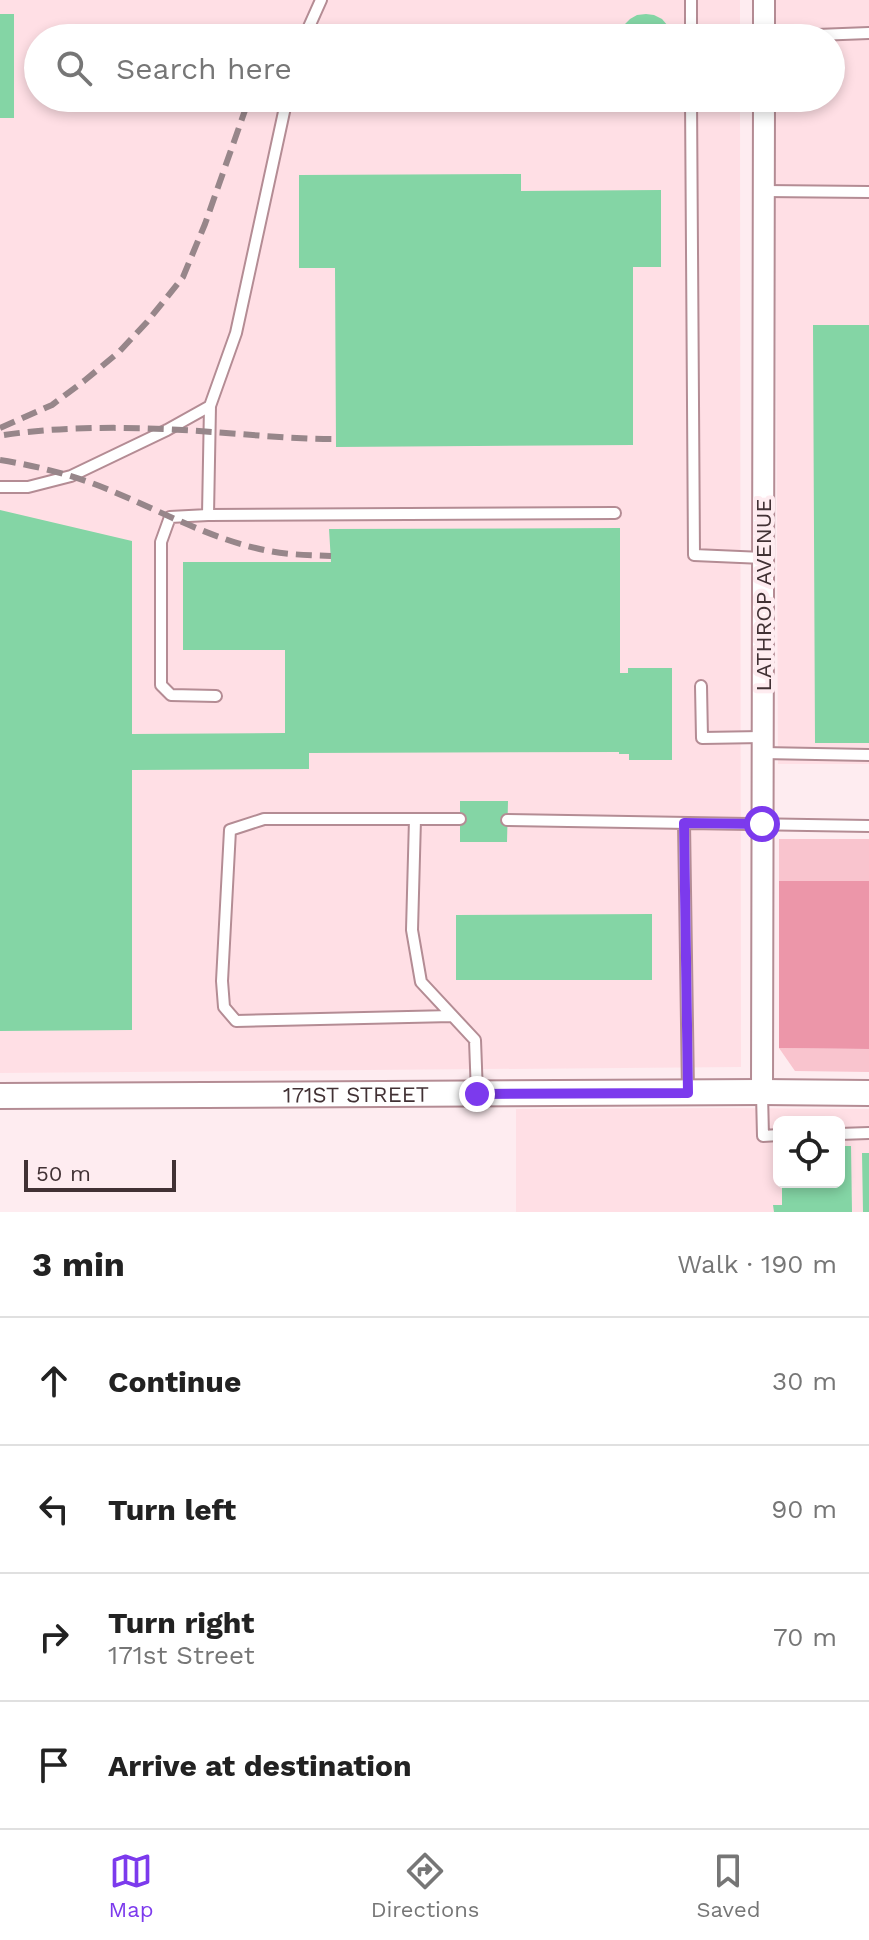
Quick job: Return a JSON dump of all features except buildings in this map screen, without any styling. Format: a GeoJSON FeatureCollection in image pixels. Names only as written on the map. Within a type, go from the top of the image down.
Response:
{"type":"FeatureCollection","features":[{"type":"Feature","properties":{"kind":"street"},"geometry":{"type":"LineString","coordinates":[[764,0],[764,24]]}},
{"type":"Feature","properties":{"kind":"street","name":"LATHROP AVENUE"},"geometry":{"type":"LineString","coordinates":[[762,1092],[764,112]]}},
{"type":"Feature","properties":{"kind":"street","name":"171ST STREET"},"geometry":{"type":"LineString","coordinates":[[0,1096],[869,1093]]}},
{"type":"Feature","properties":{"kind":"lane"},"geometry":{"type":"LineString","coordinates":[[310,24],[321,0]]}},
{"type":"Feature","properties":{"kind":"lane"},"geometry":{"type":"LineString","coordinates":[[691,0],[691,24]]}},
{"type":"Feature","properties":{"kind":"lane"},"geometry":{"type":"LineString","coordinates":[[845,34],[869,33]]}},
{"type":"Feature","properties":{"kind":"lane"},"geometry":{"type":"LineString","coordinates":[[208,515],[210,406],[236,333],[284,112]]}},
{"type":"Feature","properties":{"kind":"lane"},"geometry":{"type":"LineString","coordinates":[[691,112],[694,555],[763,558]]}},
{"type":"Feature","properties":{"kind":"lane"},"geometry":{"type":"LineString","coordinates":[[764,191],[869,192]]}},
{"type":"Feature","properties":{"kind":"lane"},"geometry":{"type":"LineString","coordinates":[[0,487],[28,487],[71,476],[210,406]]}},
{"type":"Feature","properties":{"kind":"lane"},"geometry":{"type":"LineString","coordinates":[[216,696],[171,695],[161,685],[161,542],[170,517],[615,513]]}},
{"type":"Feature","properties":{"kind":"lane"},"geometry":{"type":"LineString","coordinates":[[701,686],[702,738],[869,755]]}},
{"type":"Feature","properties":{"kind":"lane"},"geometry":{"type":"LineString","coordinates":[[452,1016],[236,1021],[224,1007],[222,981],[230,830],[264,819],[460,819]]}},
{"type":"Feature","properties":{"kind":"lane"},"geometry":{"type":"LineString","coordinates":[[415,819],[412,930],[421,982],[475,1040],[477,1094]]}},
{"type":"Feature","properties":{"kind":"lane"},"geometry":{"type":"LineString","coordinates":[[507,820],[869,826]]}},
{"type":"Feature","properties":{"kind":"lane"},"geometry":{"type":"LineString","coordinates":[[684,823],[688,1093]]}},
{"type":"Feature","properties":{"kind":"lane"},"geometry":{"type":"LineString","coordinates":[[762,1092],[763,1136],[773,1135]]}},
{"type":"Feature","properties":{"kind":"lane"},"geometry":{"type":"LineString","coordinates":[[845,1134],[869,1133]]}},
{"type":"Feature","properties":{"kind":"shaded area"},"geometry":{"type":"Polygon","coordinates":[[[0,0],[740,0],[740,24],[24,24],[24,112],[740,112],[741,1067],[0,1073],[0,0]]]}},
{"type":"Feature","properties":{"kind":"shaded area"},"geometry":{"type":"Polygon","coordinates":[[[774,0],[869,0],[869,764],[778,764],[775,112],[845,112],[845,24],[775,24],[774,0]]]}},
{"type":"Feature","properties":{"kind":"shaded area"},"geometry":{"type":"Polygon","coordinates":[[[779,839],[869,839],[869,881],[779,881],[779,839]]]}},
{"type":"Feature","properties":{"kind":"shaded area"},"geometry":{"type":"Polygon","coordinates":[[[779,881],[869,881],[869,1049],[779,1048],[779,881]]]}},
{"type":"Feature","properties":{"kind":"shaded area"},"geometry":{"type":"Polygon","coordinates":[[[779,1048],[869,1049],[869,1072],[795,1071],[779,1048]]]}},
{"type":"Feature","properties":{"kind":"shaded area"},"geometry":{"type":"Polygon","coordinates":[[[516,1109],[869,1109],[869,1212],[516,1212],[516,1109]]]}},
{"type":"Feature","properties":{"kind":"railway"},"geometry":{"type":"LineString","coordinates":[[0,428],[52,405],[84,381],[119,352],[183,277],[244,112]]}},
{"type":"Feature","properties":{"kind":"railway"},"geometry":{"type":"LineString","coordinates":[[4,435],[81,428],[135,428],[336,439]]}},
{"type":"Feature","properties":{"kind":"railway"},"geometry":{"type":"LineString","coordinates":[[0,460],[81,479],[248,546],[284,553],[331,556]]}},
{"type":"Feature","properties":{"kind":"route"},"geometry":{"type":"LineString","coordinates":[[477,1094],[688,1093],[684,823],[762,824]]}}]}
